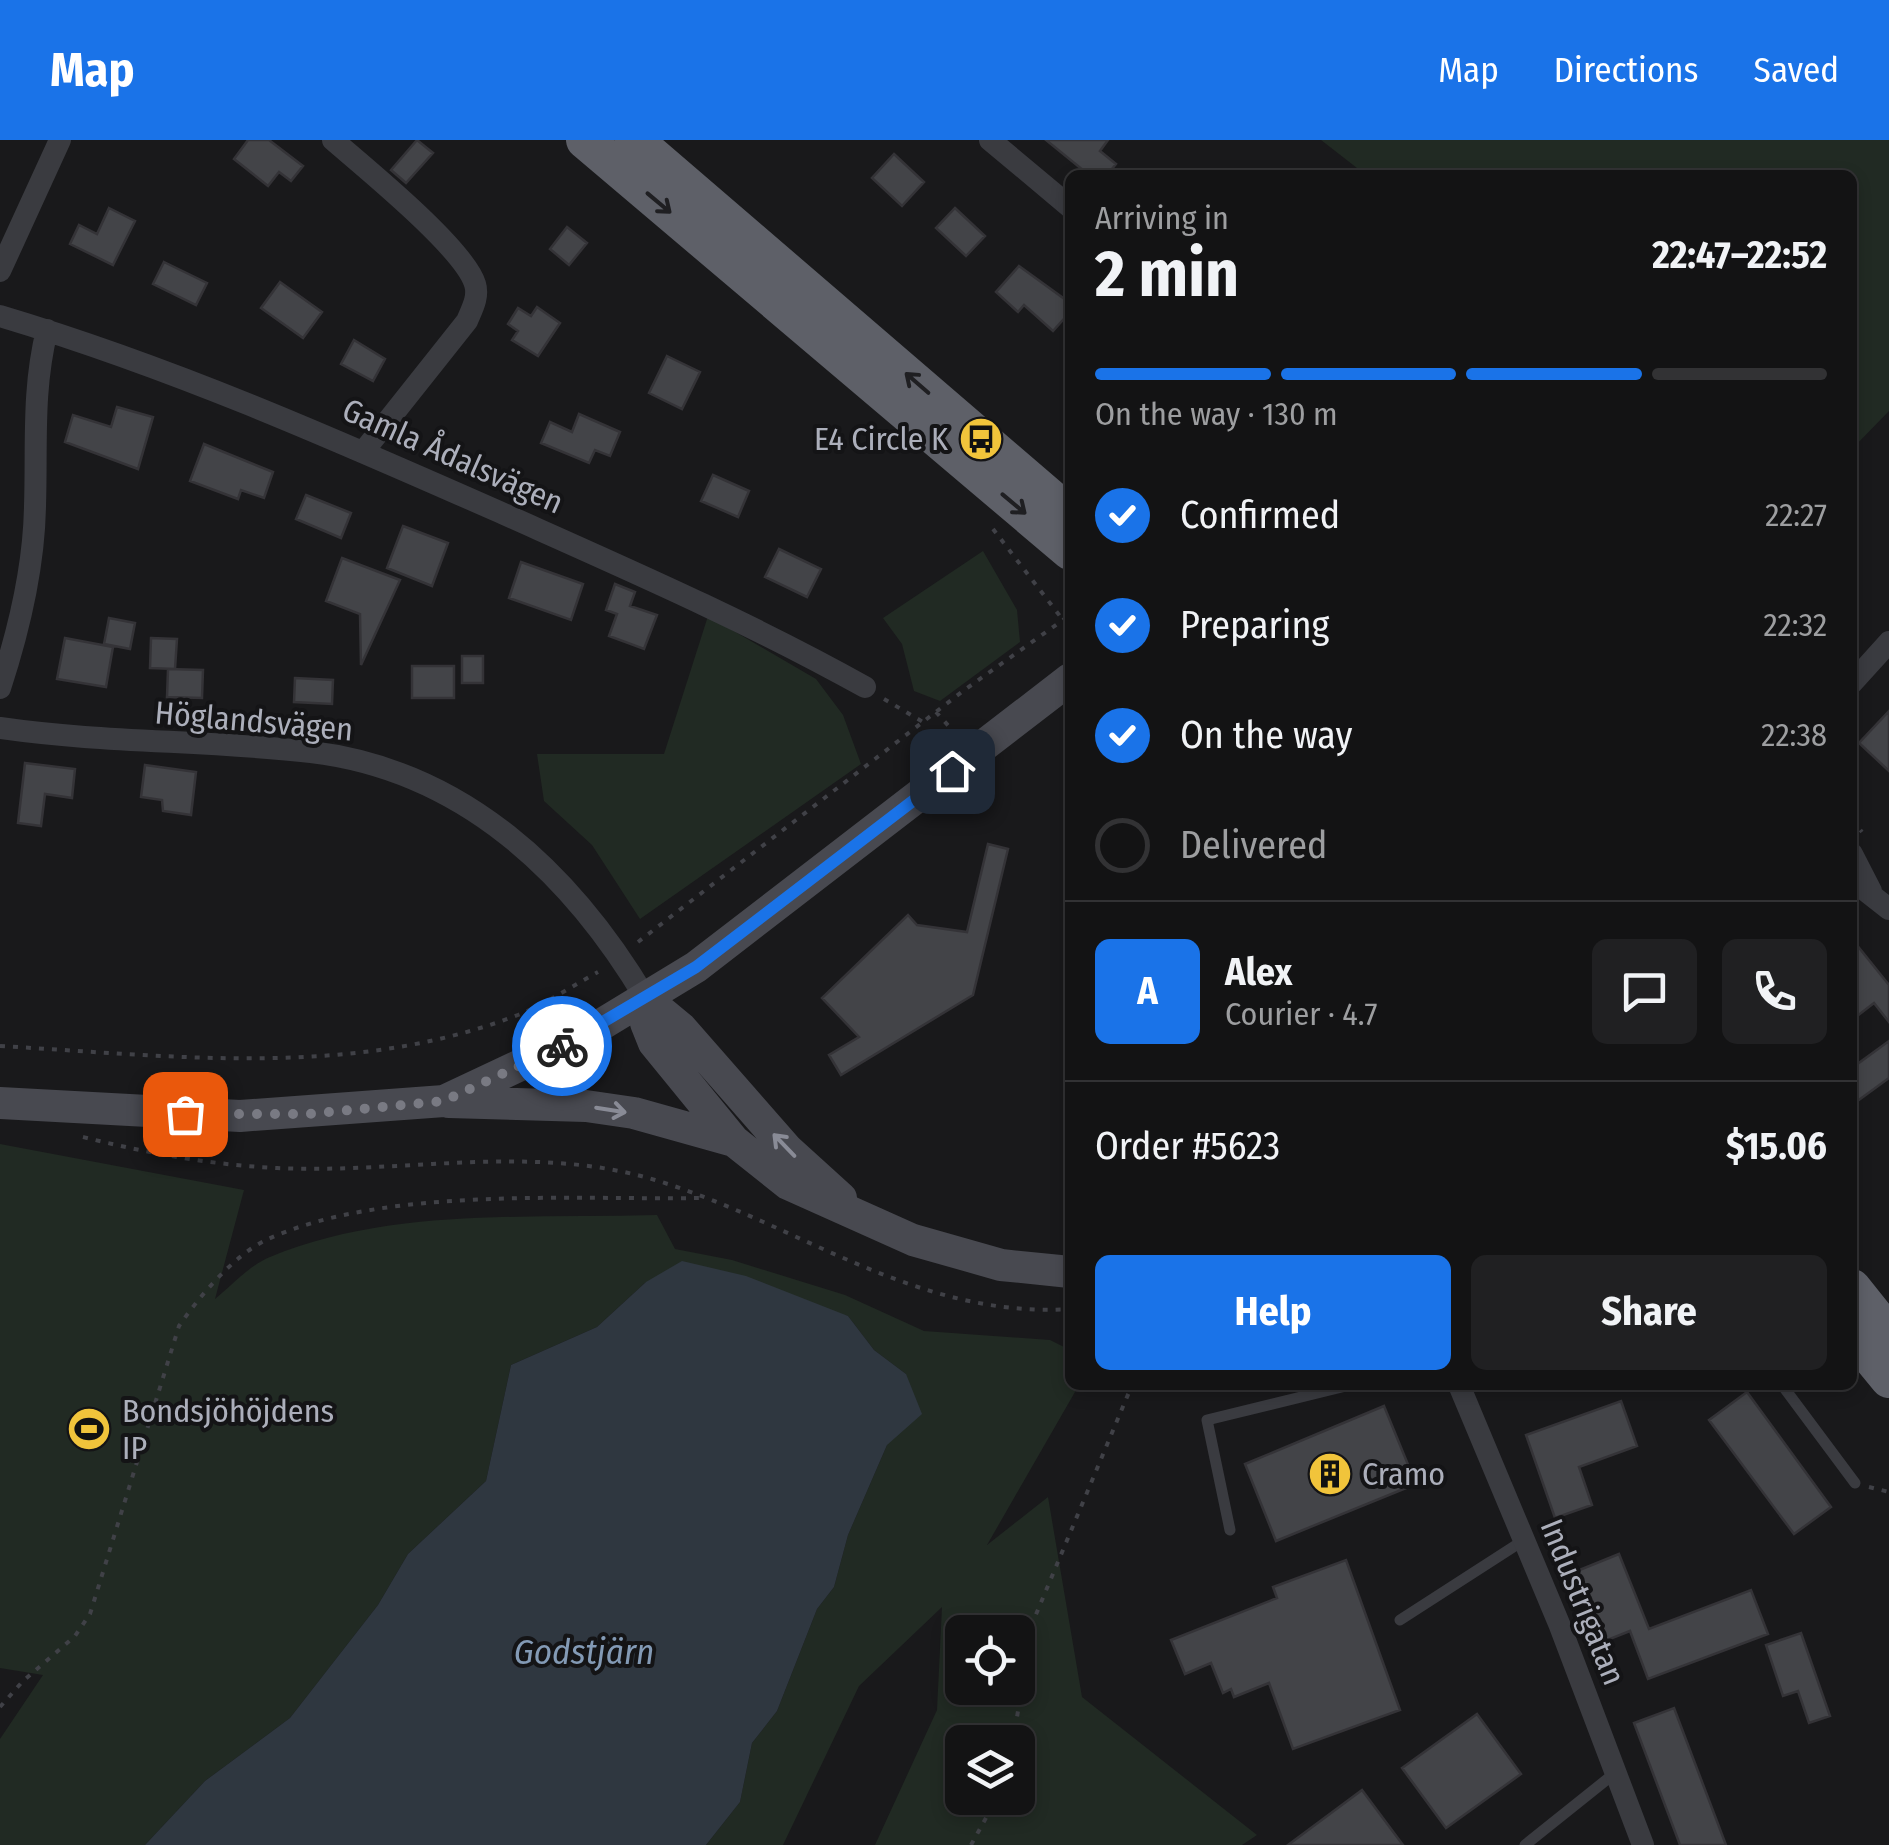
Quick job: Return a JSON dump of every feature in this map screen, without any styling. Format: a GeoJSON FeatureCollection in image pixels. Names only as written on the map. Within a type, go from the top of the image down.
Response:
{"type":"FeatureCollection","features":[{"type":"Feature","properties":{"kind":"highway"},"geometry":{"type":"LineString","coordinates":[[585,140],[1065,547]]}},
{"type":"Feature","properties":{"kind":"highway"},"geometry":{"type":"LineString","coordinates":[[634,140],[1065,511]]}},
{"type":"Feature","properties":{"kind":"highway"},"geometry":{"type":"LineString","coordinates":[[1857,1294],[1889,1334]]}},
{"type":"Feature","properties":{"kind":"highway"},"geometry":{"type":"LineString","coordinates":[[1857,1340],[1889,1379]]}},
{"type":"Feature","properties":{"kind":"main road"},"geometry":{"type":"LineString","coordinates":[[444,1101],[584,1035],[646,999],[816,877],[1065,684]]}},
{"type":"Feature","properties":{"kind":"main road"},"geometry":{"type":"LineString","coordinates":[[646,999],[646,1023],[654,1043],[734,1141],[788,1184],[856,1211],[913,1240],[1001,1264],[1065,1271]]}},
{"type":"Feature","properties":{"kind":"main road"},"geometry":{"type":"LineString","coordinates":[[646,999],[681,1028],[787,1149],[856,1211]]}},
{"type":"Feature","properties":{"kind":"main road"},"geometry":{"type":"LineString","coordinates":[[0,1103],[57,1119],[240,1116],[444,1101],[586,1106],[634,1114],[734,1141]]}},
{"type":"Feature","properties":{"kind":"street"},"geometry":{"type":"LineString","coordinates":[[0,271],[60,140]]}},
{"type":"Feature","properties":{"kind":"street"},"geometry":{"type":"LineString","coordinates":[[333,140],[428,226],[475,284],[476,299],[466,321],[363,452]]}},
{"type":"Feature","properties":{"kind":"street"},"geometry":{"type":"LineString","coordinates":[[990,140],[1065,203]]}},
{"type":"Feature","properties":{"kind":"street","name":"Gamla Ådalsvägen"},"geometry":{"type":"LineString","coordinates":[[0,316],[164,369],[363,452],[730,615],[865,687]]}},
{"type":"Feature","properties":{"kind":"street"},"geometry":{"type":"LineString","coordinates":[[0,688],[18,632],[30,555],[35,507],[33,411],[48,330]]}},
{"type":"Feature","properties":{"kind":"street"},"geometry":{"type":"LineString","coordinates":[[1857,677],[1889,642]]}},
{"type":"Feature","properties":{"kind":"street","name":"Höglandsvägen"},"geometry":{"type":"LineString","coordinates":[[0,728],[78,740],[314,752],[416,780],[475,809],[516,838],[556,875],[590,914],[646,999]]}},
{"type":"Feature","properties":{"kind":"street"},"geometry":{"type":"LineString","coordinates":[[1862,886],[1889,910]]}},
{"type":"Feature","properties":{"kind":"street","name":"Industrigatan"},"geometry":{"type":"LineString","coordinates":[[1461,1390],[1524,1540],[1642,1845]]}},
{"type":"Feature","properties":{"kind":"lane"},"geometry":{"type":"LineString","coordinates":[[1230,1530],[1208,1420],[1330,1390]]}},
{"type":"Feature","properties":{"kind":"lane"},"geometry":{"type":"LineString","coordinates":[[1786,1390],[1855,1484]]}},
{"type":"Feature","properties":{"kind":"lane"},"geometry":{"type":"LineString","coordinates":[[1400,1620],[1524,1540]]}},
{"type":"Feature","properties":{"kind":"lane"},"geometry":{"type":"LineString","coordinates":[[1525,1845],[1615,1773]]}},
{"type":"Feature","properties":{"kind":"path"},"geometry":{"type":"LineString","coordinates":[[982,516],[1063,620]]}},
{"type":"Feature","properties":{"kind":"path"},"geometry":{"type":"LineString","coordinates":[[865,687],[923,722]]}},
{"type":"Feature","properties":{"kind":"path"},"geometry":{"type":"LineString","coordinates":[[936,712],[956,734]]}},
{"type":"Feature","properties":{"kind":"path"},"geometry":{"type":"LineString","coordinates":[[57,1119],[149,1154],[278,1168],[596,1166],[704,1198],[890,1280],[999,1306],[1065,1309]]}},
{"type":"Feature","properties":{"kind":"path"},"geometry":{"type":"LineString","coordinates":[[0,1707],[83,1628],[180,1326],[200,1295],[263,1241],[359,1211],[482,1202],[704,1198]]}},
{"type":"Feature","properties":{"kind":"path"},"geometry":{"type":"LineString","coordinates":[[1015,1725],[1032,1624],[1130,1390]]}},
{"type":"Feature","properties":{"kind":"path"},"geometry":{"type":"LineString","coordinates":[[971,1845],[988,1815]]}},
{"type":"Feature","properties":{"kind":"shaded area"},"geometry":{"type":"Polygon","coordinates":[[[1321,140],[1889,140],[1889,411],[1857,444],[1857,170],[1360,170],[1321,140]]]}},
{"type":"Feature","properties":{"kind":"shaded area"},"geometry":{"type":"Polygon","coordinates":[[[983,551],[1017,610],[1020,642],[940,701],[914,691],[902,644],[883,618],[983,551]]]}},
{"type":"Feature","properties":{"kind":"shaded area"},"geometry":{"type":"Polygon","coordinates":[[[708,616],[816,679],[843,715],[861,764],[640,919],[592,845],[544,801],[537,754],[664,754],[708,616]]]}},
{"type":"Feature","properties":{"kind":"shaded area"},"geometry":{"type":"Polygon","coordinates":[[[0,1144],[244,1190],[215,1299],[248,1270],[270,1257],[364,1230],[461,1219],[657,1215],[675,1249],[732,1260],[845,1295],[924,1331],[1050,1340],[1065,1348],[1065,1390],[1076,1390],[987,1545],[1048,1497],[1082,1697],[1257,1835],[1242,1845],[875,1845],[937,1710],[942,1607],[859,1686],[783,1845],[706,1845],[740,1802],[752,1743],[777,1711],[817,1609],[834,1587],[848,1535],[887,1445],[906,1374],[874,1350],[848,1316],[646,1282],[597,1327],[511,1365],[486,1481],[408,1554],[378,1605],[290,1718],[205,1781],[145,1845],[0,1845],[0,1739],[43,1675],[0,1668],[0,1144]]]}},
{"type":"Feature","properties":{"kind":"water","name":"Godstjärn"},"geometry":{"type":"Polygon","coordinates":[[[682,1261],[746,1276],[848,1316],[874,1350],[906,1374],[922,1414],[887,1445],[848,1535],[834,1587],[817,1609],[777,1711],[752,1743],[740,1802],[706,1845],[145,1845],[205,1781],[290,1718],[378,1605],[408,1554],[486,1481],[511,1365],[597,1327],[646,1282],[682,1261]]]}},
{"type":"Feature","properties":{"kind":"building"},"geometry":{"type":"Polygon","coordinates":[[[248,140],[269,140],[303,166],[291,181],[279,172],[268,186],[234,159],[248,140]]]}},
{"type":"Feature","properties":{"kind":"building"},"geometry":{"type":"Polygon","coordinates":[[[417,140],[433,153],[406,183],[391,170],[417,140]]]}},
{"type":"Feature","properties":{"kind":"building"},"geometry":{"type":"Polygon","coordinates":[[[1046,140],[1108,140],[1100,151],[1116,164],[1111,170],[1083,170],[1046,140]]]}},
{"type":"Feature","properties":{"kind":"building"},"geometry":{"type":"Polygon","coordinates":[[[894,154],[924,182],[902,206],[872,178],[894,154]]]}},
{"type":"Feature","properties":{"kind":"building"},"geometry":{"type":"Polygon","coordinates":[[[109,208],[135,221],[113,265],[70,244],[79,225],[97,234],[109,208]]]}},
{"type":"Feature","properties":{"kind":"building"},"geometry":{"type":"Polygon","coordinates":[[[955,208],[985,236],[966,256],[936,228],[955,208]]]}},
{"type":"Feature","properties":{"kind":"building"},"geometry":{"type":"Polygon","coordinates":[[[567,227],[587,243],[569,265],[550,249],[567,227]]]}},
{"type":"Feature","properties":{"kind":"building"},"geometry":{"type":"Polygon","coordinates":[[[164,262],[207,283],[196,305],[153,284],[164,262]]]}},
{"type":"Feature","properties":{"kind":"building"},"geometry":{"type":"Polygon","coordinates":[[[1019,266],[1065,299],[1065,318],[1053,331],[1024,305],[1018,312],[996,292],[1019,266]]]}},
{"type":"Feature","properties":{"kind":"building"},"geometry":{"type":"Polygon","coordinates":[[[280,282],[322,312],[303,338],[261,308],[280,282]]]}},
{"type":"Feature","properties":{"kind":"building"},"geometry":{"type":"Polygon","coordinates":[[[537,307],[560,323],[538,356],[512,340],[518,331],[508,324],[518,308],[531,316],[537,307]]]}},
{"type":"Feature","properties":{"kind":"building"},"geometry":{"type":"Polygon","coordinates":[[[354,340],[385,359],[373,381],[341,364],[354,340]]]}},
{"type":"Feature","properties":{"kind":"building"},"geometry":{"type":"Polygon","coordinates":[[[667,356],[700,372],[682,409],[649,393],[667,356]]]}},
{"type":"Feature","properties":{"kind":"building"},"geometry":{"type":"Polygon","coordinates":[[[117,407],[153,417],[138,469],[65,442],[73,415],[111,427],[117,407]]]}},
{"type":"Feature","properties":{"kind":"building"},"geometry":{"type":"Polygon","coordinates":[[[579,414],[620,432],[610,456],[595,450],[589,463],[541,443],[550,422],[572,432],[579,414]]]}},
{"type":"Feature","properties":{"kind":"building"},"geometry":{"type":"Polygon","coordinates":[[[204,444],[273,472],[264,498],[241,490],[238,499],[190,481],[204,444]]]}},
{"type":"Feature","properties":{"kind":"building"},"geometry":{"type":"Polygon","coordinates":[[[713,475],[749,491],[738,517],[701,501],[713,475]]]}},
{"type":"Feature","properties":{"kind":"building"},"geometry":{"type":"Polygon","coordinates":[[[306,495],[351,513],[341,538],[296,519],[306,495]]]}},
{"type":"Feature","properties":{"kind":"building"},"geometry":{"type":"Polygon","coordinates":[[[403,526],[448,543],[432,586],[387,568],[403,526]]]}},
{"type":"Feature","properties":{"kind":"building"},"geometry":{"type":"Polygon","coordinates":[[[779,549],[821,569],[807,597],[765,577],[779,549]]]}},
{"type":"Feature","properties":{"kind":"building"},"geometry":{"type":"Polygon","coordinates":[[[342,558],[400,580],[361,665],[360,614],[326,601],[342,558]]]}},
{"type":"Feature","properties":{"kind":"building"},"geometry":{"type":"Polygon","coordinates":[[[521,562],[583,584],[571,620],[509,598],[521,562]]]}},
{"type":"Feature","properties":{"kind":"building"},"geometry":{"type":"Polygon","coordinates":[[[615,584],[635,592],[630,606],[657,615],[644,649],[609,636],[617,614],[606,610],[615,584]]]}},
{"type":"Feature","properties":{"kind":"building"},"geometry":{"type":"Polygon","coordinates":[[[109,618],[135,623],[130,649],[104,644],[109,618]]]}},
{"type":"Feature","properties":{"kind":"building"},"geometry":{"type":"Polygon","coordinates":[[[65,638],[113,647],[106,687],[57,679],[65,638]]]}},
{"type":"Feature","properties":{"kind":"building"},"geometry":{"type":"Polygon","coordinates":[[[151,638],[177,639],[175,669],[150,668],[151,638]]]}},
{"type":"Feature","properties":{"kind":"building"},"geometry":{"type":"Polygon","coordinates":[[[462,656],[483,656],[483,683],[462,683],[462,656]]]}},
{"type":"Feature","properties":{"kind":"building"},"geometry":{"type":"Polygon","coordinates":[[[412,666],[454,666],[454,698],[412,698],[412,666]]]}},
{"type":"Feature","properties":{"kind":"building"},"geometry":{"type":"Polygon","coordinates":[[[168,669],[203,670],[202,698],[167,697],[168,669]]]}},
{"type":"Feature","properties":{"kind":"building"},"geometry":{"type":"Polygon","coordinates":[[[295,678],[333,680],[332,704],[294,702],[295,678]]]}},
{"type":"Feature","properties":{"kind":"building"},"geometry":{"type":"Polygon","coordinates":[[[1889,711],[1889,771],[1859,743],[1889,711]]]}},
{"type":"Feature","properties":{"kind":"building"},"geometry":{"type":"Polygon","coordinates":[[[25,763],[75,769],[72,798],[45,794],[41,826],[18,823],[25,763]]]}},
{"type":"Feature","properties":{"kind":"building"},"geometry":{"type":"Polygon","coordinates":[[[145,765],[196,772],[191,815],[163,811],[162,800],[141,797],[145,765]]]}},
{"type":"Feature","properties":{"kind":"building"},"geometry":{"type":"Polygon","coordinates":[[[988,844],[1008,849],[973,995],[841,1075],[829,1055],[859,1037],[822,998],[908,915],[917,925],[967,932],[988,844]]]}},
{"type":"Feature","properties":{"kind":"building"},"geometry":{"type":"Polygon","coordinates":[[[1857,945],[1889,985],[1889,1022],[1874,1003],[1857,1016],[1857,945]]]}},
{"type":"Feature","properties":{"kind":"building"},"geometry":{"type":"Polygon","coordinates":[[[1889,1041],[1889,1078],[1857,1101],[1857,1064],[1889,1041]]]}},
{"type":"Feature","properties":{"kind":"building"},"geometry":{"type":"Polygon","coordinates":[[[1747,1392],[1831,1507],[1794,1534],[1709,1420],[1747,1392]]]}},
{"type":"Feature","properties":{"kind":"building"},"geometry":{"type":"Polygon","coordinates":[[[1621,1401],[1637,1446],[1579,1467],[1592,1505],[1555,1518],[1526,1435],[1621,1401]]]}},
{"type":"Feature","properties":{"kind":"building","name":"Cramo"},"geometry":{"type":"Polygon","coordinates":[[[1384,1406],[1416,1484],[1276,1541],[1245,1464],[1384,1406]]]}},
{"type":"Feature","properties":{"kind":"building"},"geometry":{"type":"Polygon","coordinates":[[[1619,1554],[1649,1629],[1751,1590],[1768,1634],[1648,1679],[1630,1631],[1605,1641],[1577,1571],[1619,1554]]]}},
{"type":"Feature","properties":{"kind":"building"},"geometry":{"type":"Polygon","coordinates":[[[1346,1560],[1400,1710],[1293,1749],[1269,1683],[1234,1697],[1231,1689],[1223,1693],[1211,1663],[1185,1674],[1171,1640],[1277,1598],[1273,1587],[1346,1560]]]}},
{"type":"Feature","properties":{"kind":"building"},"geometry":{"type":"Polygon","coordinates":[[[1801,1633],[1830,1716],[1809,1723],[1798,1691],[1783,1696],[1766,1645],[1801,1633]]]}},
{"type":"Feature","properties":{"kind":"building"},"geometry":{"type":"Polygon","coordinates":[[[1674,1708],[1726,1845],[1680,1845],[1634,1723],[1674,1708]]]}},
{"type":"Feature","properties":{"kind":"building"},"geometry":{"type":"Polygon","coordinates":[[[1477,1714],[1521,1774],[1446,1828],[1402,1768],[1477,1714]]]}},
{"type":"Feature","properties":{"kind":"building"},"geometry":{"type":"Polygon","coordinates":[[[1362,1790],[1403,1845],[1288,1845],[1362,1790]]]}},
{"type":"Feature","properties":{"kind":"way so far"},"geometry":{"type":"LineString","coordinates":[[185,1114],[309,1114],[444,1101],[562,1046]]}},
{"type":"Feature","properties":{"kind":"place","name":"E4 Circle K"},"geometry":{"type":"Point","coordinates":[981,439]}},
{"type":"Feature","properties":{"kind":"place","name":"Bondsjöhöjdens IP"},"geometry":{"type":"Point","coordinates":[89,1429]}},
{"type":"Feature","properties":{"kind":"place","name":"Cramo"},"geometry":{"type":"Point","coordinates":[1330,1474]}},
{"type":"Feature","properties":{"kind":"route"},"geometry":{"type":"LineString","coordinates":[[562,1046],[696,967],[952,771]]}}]}
